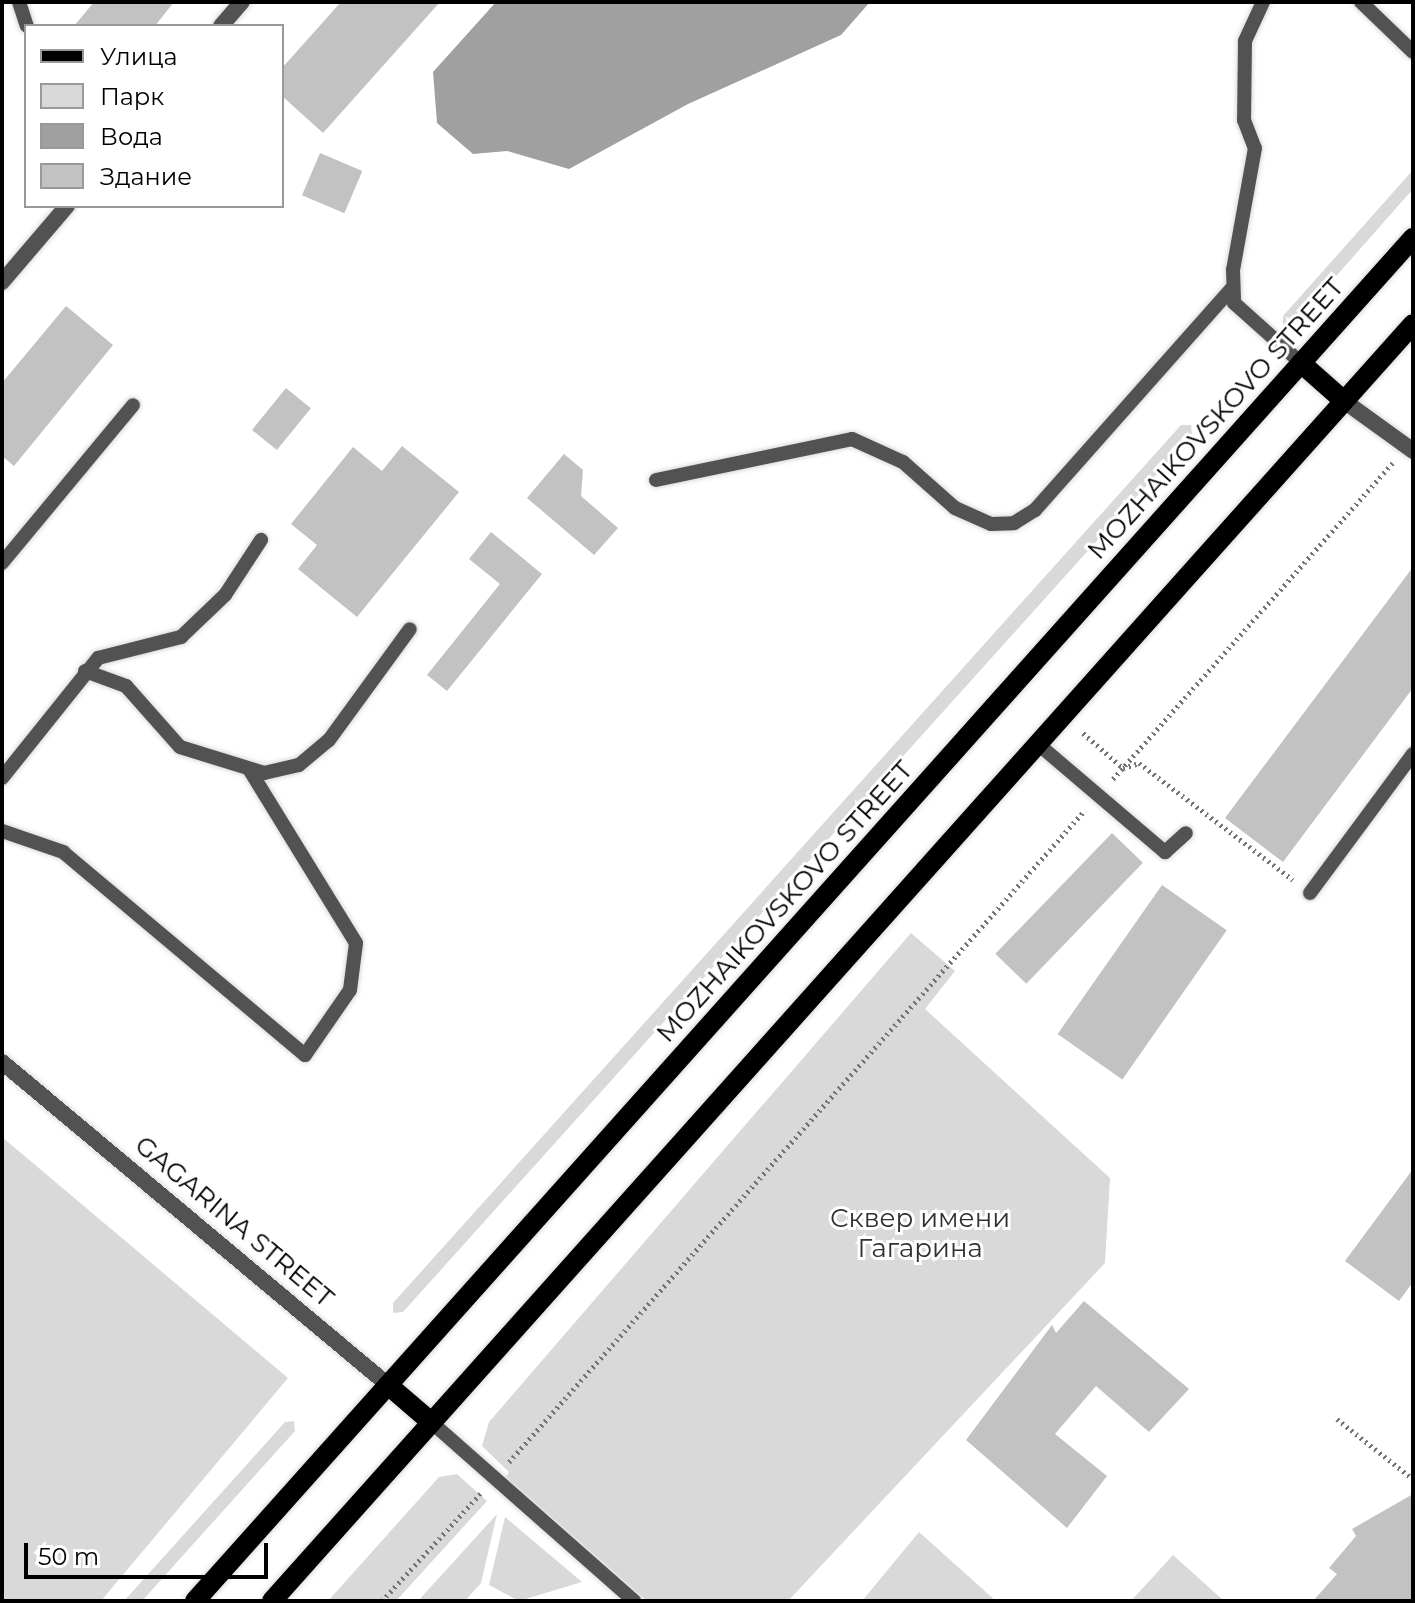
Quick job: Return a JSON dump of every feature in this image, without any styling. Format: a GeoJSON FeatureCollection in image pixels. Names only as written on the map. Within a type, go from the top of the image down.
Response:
{"type":"FeatureCollection","features":[{"type":"Feature","properties":{"kind":"main road","name":"MOZHAIKOVSKOVO STREET"},"geometry":{"type":"LineString","coordinates":[[195,1601],[1413,238]]}},
{"type":"Feature","properties":{"kind":"main road"},"geometry":{"type":"LineString","coordinates":[[272,1601],[1413,324]]}},
{"type":"Feature","properties":{"kind":"main road"},"geometry":{"type":"LineString","coordinates":[[1301,363],[1344,401]]}},
{"type":"Feature","properties":{"kind":"main road","name":"GAGARINA STREET"},"geometry":{"type":"LineString","coordinates":[[388,1385],[431,1422]]}},
{"type":"Feature","properties":{"kind":"street"},"geometry":{"type":"LineString","coordinates":[[223,24],[242,2]]}},
{"type":"Feature","properties":{"kind":"street"},"geometry":{"type":"LineString","coordinates":[[2,282],[65,208]]}},
{"type":"Feature","properties":{"kind":"street"},"geometry":{"type":"LineString","coordinates":[[1344,401],[1410,449]]}},
{"type":"Feature","properties":{"kind":"street","name":"GAGARINA STREET"},"geometry":{"type":"LineString","coordinates":[[2,1062],[388,1385]]}},
{"type":"Feature","properties":{"kind":"lane"},"geometry":{"type":"LineString","coordinates":[[19,2],[26,24]]}},
{"type":"Feature","properties":{"kind":"lane"},"geometry":{"type":"LineString","coordinates":[[1263,2],[1245,41],[1244,120],[1255,148],[1233,287],[1234,303],[1301,363]]}},
{"type":"Feature","properties":{"kind":"lane"},"geometry":{"type":"LineString","coordinates":[[1361,2],[1413,52]]}},
{"type":"Feature","properties":{"kind":"lane"},"geometry":{"type":"LineString","coordinates":[[656,480],[852,439],[903,462],[955,508],[991,524],[1014,523],[1035,510],[1233,287]]}},
{"type":"Feature","properties":{"kind":"lane"},"geometry":{"type":"LineString","coordinates":[[2,563],[133,405]]}},
{"type":"Feature","properties":{"kind":"lane"},"geometry":{"type":"LineString","coordinates":[[2,778],[85,671],[115,650],[181,637],[225,595],[261,540]]}},
{"type":"Feature","properties":{"kind":"lane"},"geometry":{"type":"LineString","coordinates":[[85,671],[126,686],[180,747],[250,771],[299,765],[329,740],[410,629]]}},
{"type":"Feature","properties":{"kind":"lane"},"geometry":{"type":"LineString","coordinates":[[1038,744],[1165,852],[1186,833]]}},
{"type":"Feature","properties":{"kind":"lane"},"geometry":{"type":"LineString","coordinates":[[1310,893],[1413,754]]}},
{"type":"Feature","properties":{"kind":"lane"},"geometry":{"type":"LineString","coordinates":[[2,831],[63,852],[305,1055],[350,990],[356,943],[250,771]]}},
{"type":"Feature","properties":{"kind":"lane"},"geometry":{"type":"LineString","coordinates":[[431,1422],[634,1601]]}},
{"type":"Feature","properties":{"kind":"path"},"geometry":{"type":"LineString","coordinates":[[382,1601],[1410,449]]}},
{"type":"Feature","properties":{"kind":"path"},"geometry":{"type":"LineString","coordinates":[[1083,733],[1123,768]]}},
{"type":"Feature","properties":{"kind":"path"},"geometry":{"type":"LineString","coordinates":[[1123,768],[1139,763],[1310,893]]}},
{"type":"Feature","properties":{"kind":"path"},"geometry":{"type":"LineString","coordinates":[[1337,1419],[1413,1479]]}},
{"type":"Feature","properties":{"kind":"green space"},"geometry":{"type":"Polygon","coordinates":[[[1413,170],[1413,189],[1293,325],[1283,325],[1283,316],[1413,170]]]}},
{"type":"Feature","properties":{"kind":"green space"},"geometry":{"type":"Polygon","coordinates":[[[1181,425],[1191,425],[1192,435],[403,1312],[393,1313],[393,1303],[1181,425]]]}},
{"type":"Feature","properties":{"kind":"green space","name":"Сквер имени Гагарина"},"geometry":{"type":"Polygon","coordinates":[[[911,933],[955,971],[925,1009],[1110,1178],[1105,1263],[788,1601],[647,1601],[506,1477],[509,1472],[482,1446],[489,1422],[911,933]]]}},
{"type":"Feature","properties":{"kind":"green space"},"geometry":{"type":"Polygon","coordinates":[[[2,1137],[288,1378],[101,1601],[2,1601],[2,1137]]]}},
{"type":"Feature","properties":{"kind":"green space"},"geometry":{"type":"Polygon","coordinates":[[[294,1421],[295,1431],[142,1601],[124,1601],[285,1422],[294,1421]]]}},
{"type":"Feature","properties":{"kind":"green space"},"geometry":{"type":"Polygon","coordinates":[[[457,1474],[487,1501],[396,1601],[328,1601],[439,1477],[457,1474]]]}},
{"type":"Feature","properties":{"kind":"green space"},"geometry":{"type":"Polygon","coordinates":[[[497,1514],[481,1583],[465,1601],[418,1601],[497,1514]]]}},
{"type":"Feature","properties":{"kind":"green space"},"geometry":{"type":"Polygon","coordinates":[[[505,1517],[582,1582],[519,1601],[489,1585],[505,1517]]]}},
{"type":"Feature","properties":{"kind":"green space"},"geometry":{"type":"Polygon","coordinates":[[[919,1532],[996,1601],[862,1601],[919,1532]]]}},
{"type":"Feature","properties":{"kind":"green space"},"geometry":{"type":"Polygon","coordinates":[[[1173,1555],[1224,1601],[1131,1601],[1173,1555]]]}},
{"type":"Feature","properties":{"kind":"water"},"geometry":{"type":"Polygon","coordinates":[[[496,2],[870,2],[841,35],[688,104],[569,169],[507,151],[473,154],[437,123],[433,72],[496,2]]]}},
{"type":"Feature","properties":{"kind":"building"},"geometry":{"type":"Polygon","coordinates":[[[94,2],[174,2],[157,24],[76,24],[94,2]]]}},
{"type":"Feature","properties":{"kind":"building"},"geometry":{"type":"Polygon","coordinates":[[[341,2],[440,2],[323,133],[284,98],[284,66],[341,2]]]}},
{"type":"Feature","properties":{"kind":"building"},"geometry":{"type":"Polygon","coordinates":[[[320,153],[362,171],[344,213],[302,195],[320,153]]]}},
{"type":"Feature","properties":{"kind":"building"},"geometry":{"type":"Polygon","coordinates":[[[66,306],[113,345],[14,466],[2,456],[2,383],[66,306]]]}},
{"type":"Feature","properties":{"kind":"building"},"geometry":{"type":"Polygon","coordinates":[[[286,388],[311,408],[277,450],[252,430],[286,388]]]}},
{"type":"Feature","properties":{"kind":"building"},"geometry":{"type":"Polygon","coordinates":[[[402,446],[459,492],[357,617],[298,569],[317,545],[291,524],[353,447],[382,471],[402,446]]]}},
{"type":"Feature","properties":{"kind":"building"},"geometry":{"type":"Polygon","coordinates":[[[564,454],[583,470],[581,496],[618,528],[594,555],[527,498],[564,454]]]}},
{"type":"Feature","properties":{"kind":"building"},"geometry":{"type":"Polygon","coordinates":[[[491,532],[542,574],[447,691],[427,675],[500,584],[469,559],[491,532]]]}},
{"type":"Feature","properties":{"kind":"building"},"geometry":{"type":"Polygon","coordinates":[[[1413,567],[1413,688],[1283,862],[1225,818],[1413,567]]]}},
{"type":"Feature","properties":{"kind":"building"},"geometry":{"type":"Polygon","coordinates":[[[1112,833],[1143,863],[1026,984],[995,954],[1112,833]]]}},
{"type":"Feature","properties":{"kind":"building"},"geometry":{"type":"Polygon","coordinates":[[[1162,885],[1227,930],[1122,1079],[1058,1034],[1162,885]]]}},
{"type":"Feature","properties":{"kind":"building"},"geometry":{"type":"Polygon","coordinates":[[[1413,1169],[1413,1282],[1399,1301],[1345,1261],[1413,1169]]]}},
{"type":"Feature","properties":{"kind":"building"},"geometry":{"type":"Polygon","coordinates":[[[1084,1301],[1189,1389],[1149,1432],[1096,1386],[1055,1434],[1107,1476],[1067,1528],[966,1440],[1052,1325],[1056,1333],[1084,1301]]]}},
{"type":"Feature","properties":{"kind":"building"},"geometry":{"type":"Polygon","coordinates":[[[1413,1494],[1413,1601],[1313,1601],[1337,1574],[1329,1568],[1356,1536],[1352,1529],[1413,1494]]]}}]}
